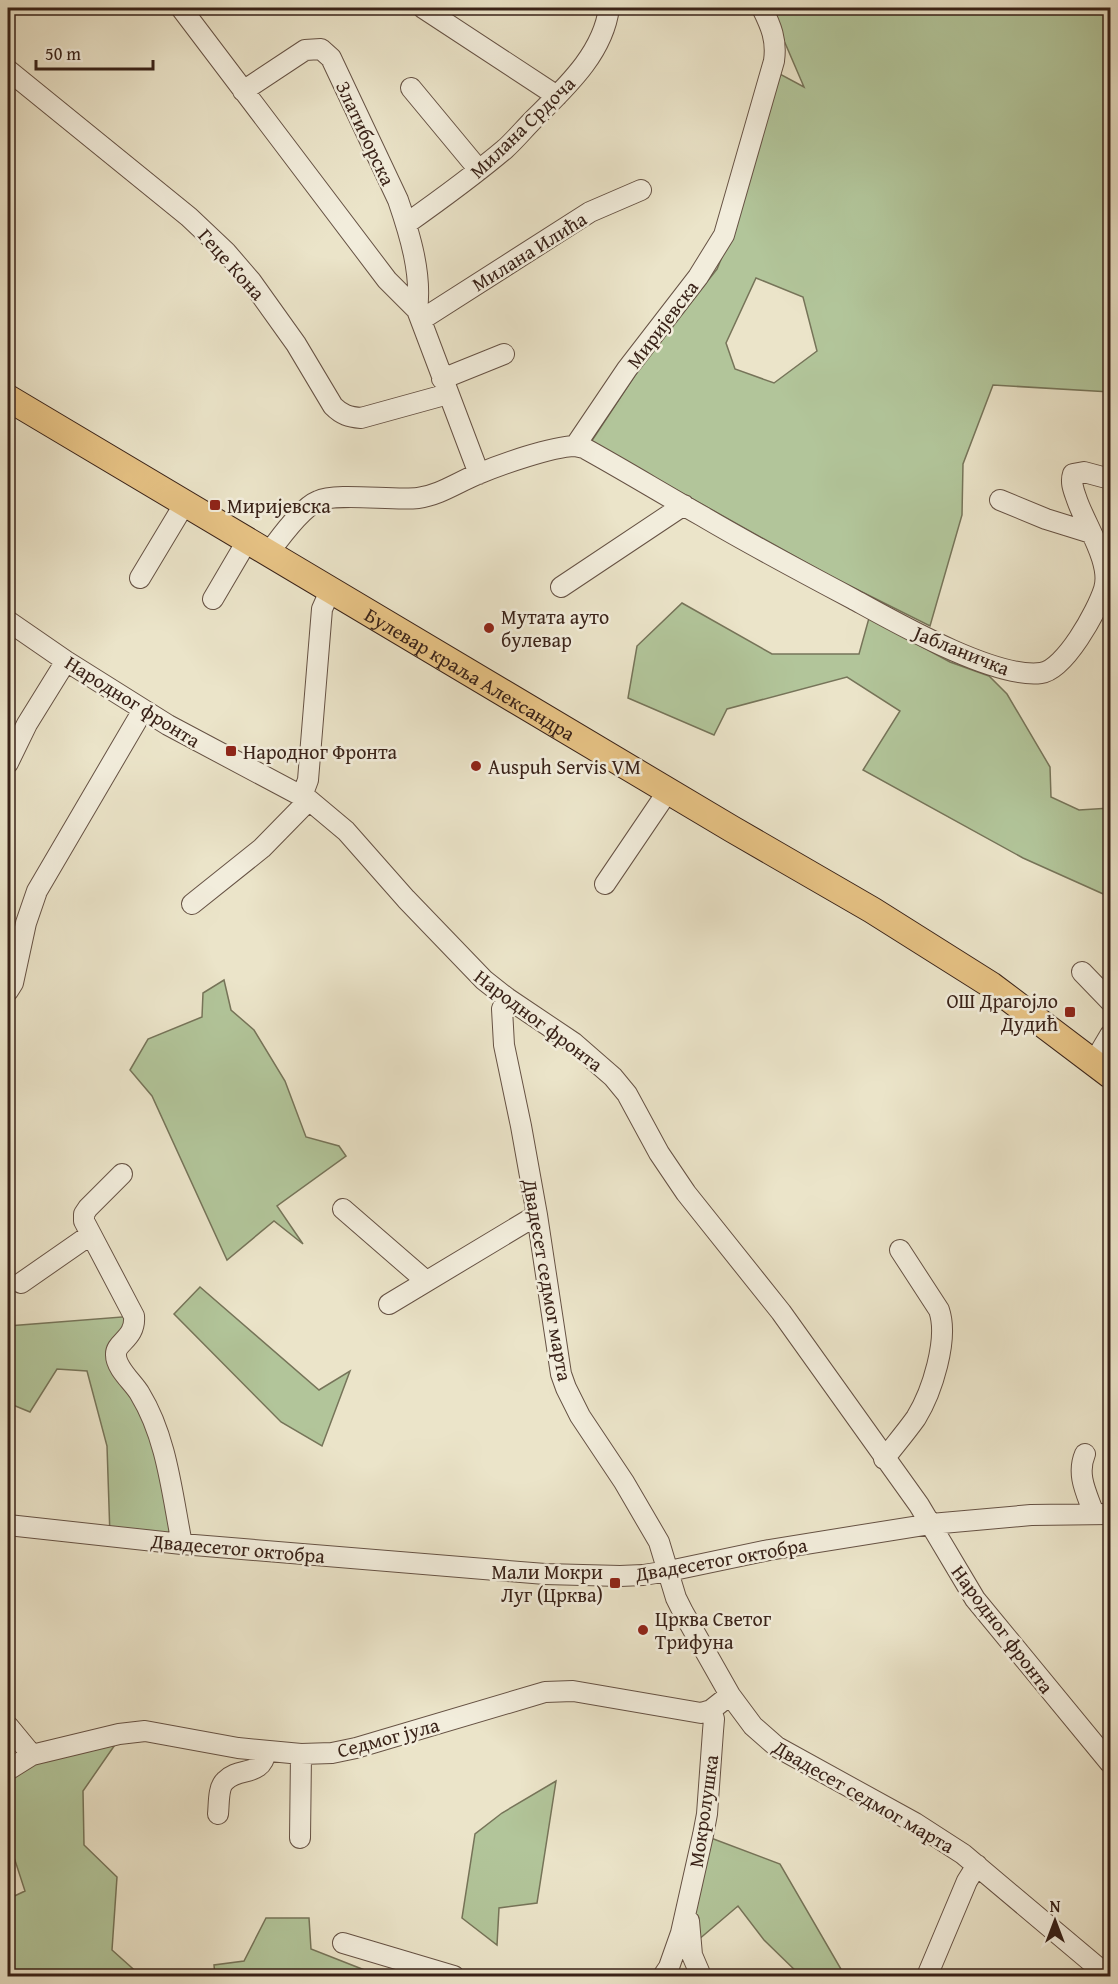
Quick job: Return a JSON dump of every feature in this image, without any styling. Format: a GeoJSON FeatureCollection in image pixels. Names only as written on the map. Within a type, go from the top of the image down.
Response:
{"type":"FeatureCollection","features":[{"type":"Feature","properties":{"kind":"main road","name":"Булевар краља Александра"},"geometry":{"type":"LineString","coordinates":[[8,398],[257,548],[872,910],[964,967],[1102,1068]]}},
{"type":"Feature","properties":{"kind":"street","name":"Златиборска"},"geometry":{"type":"LineString","coordinates":[[181,8],[387,280],[419,315]]}},
{"type":"Feature","properties":{"kind":"street"},"geometry":{"type":"LineString","coordinates":[[423,8],[557,96]]}},
{"type":"Feature","properties":{"kind":"street","name":"Миријевска"},"geometry":{"type":"LineString","coordinates":[[575,446],[627,369],[716,251],[724,235],[774,62],[774,32],[762,8]]}},
{"type":"Feature","properties":{"kind":"street","name":"Милана Срдоча"},"geometry":{"type":"LineString","coordinates":[[406,224],[507,147],[557,96],[589,59],[601,37],[606,9]]}},
{"type":"Feature","properties":{"kind":"street","name":"Златиборска"},"geometry":{"type":"LineString","coordinates":[[243,91],[305,50],[321,49],[331,58],[398,200],[406,224],[417,275],[419,315],[479,474]]}},
{"type":"Feature","properties":{"kind":"street","name":"Геце Кона"},"geometry":{"type":"LineString","coordinates":[[8,70],[189,217],[226,252],[251,281],[296,344],[333,406],[341,414],[361,418],[445,386],[504,354]]}},
{"type":"Feature","properties":{"kind":"street"},"geometry":{"type":"LineString","coordinates":[[411,88],[479,170]]}},
{"type":"Feature","properties":{"kind":"street","name":"Милана Илића"},"geometry":{"type":"LineString","coordinates":[[419,315],[590,212],[641,190]]}},
{"type":"Feature","properties":{"kind":"street"},"geometry":{"type":"LineString","coordinates":[[213,599],[257,548],[318,500],[342,497],[419,498],[441,492],[479,474],[552,449],[575,446]]}},
{"type":"Feature","properties":{"kind":"street","name":"Јабланичка"},"geometry":{"type":"LineString","coordinates":[[575,446],[584,448],[823,583],[953,650],[992,665],[1024,673],[1050,671],[1078,640],[1105,588],[1103,557],[1084,519],[1071,481],[1073,474],[1084,472],[1110,479]]}},
{"type":"Feature","properties":{"kind":"street"},"geometry":{"type":"LineString","coordinates":[[1000,500],[1046,519],[1091,533]]}},
{"type":"Feature","properties":{"kind":"street"},"geometry":{"type":"LineString","coordinates":[[140,578],[185,503]]}},
{"type":"Feature","properties":{"kind":"street"},"geometry":{"type":"LineString","coordinates":[[561,587],[684,505]]}},
{"type":"Feature","properties":{"kind":"street"},"geometry":{"type":"LineString","coordinates":[[192,904],[262,848],[305,798],[322,609],[330,591]]}},
{"type":"Feature","properties":{"kind":"street","name":"Народног фронта"},"geometry":{"type":"LineString","coordinates":[[8,621],[143,710],[239,765],[305,798],[346,831],[467,964],[507,998],[574,1043],[596,1061],[627,1094],[649,1137],[681,1186],[781,1312],[931,1524],[975,1599],[1110,1763]]}},
{"type":"Feature","properties":{"kind":"street"},"geometry":{"type":"LineString","coordinates":[[8,763],[27,724],[66,661]]}},
{"type":"Feature","properties":{"kind":"street"},"geometry":{"type":"LineString","coordinates":[[8,991],[16,973],[26,923],[37,891],[143,710]]}},
{"type":"Feature","properties":{"kind":"street"},"geometry":{"type":"LineString","coordinates":[[605,884],[668,791]]}},
{"type":"Feature","properties":{"kind":"street"},"geometry":{"type":"LineString","coordinates":[[1082,972],[1110,1001]]}},
{"type":"Feature","properties":{"kind":"street","name":"Двадесет седмог марта"},"geometry":{"type":"LineString","coordinates":[[507,998],[502,1009],[504,1045],[537,1215],[558,1357],[566,1388],[580,1416],[624,1482],[659,1542],[676,1598],[730,1695],[753,1726],[777,1747],[915,1823],[977,1865],[1108,1977]]}},
{"type":"Feature","properties":{"kind":"street"},"geometry":{"type":"LineString","coordinates":[[1102,1068],[1110,1035]]}},
{"type":"Feature","properties":{"kind":"street"},"geometry":{"type":"LineString","coordinates":[[122,1174],[88,1208],[84,1214],[84,1221],[134,1316],[133,1331],[117,1349],[116,1355],[119,1365],[141,1394],[156,1426],[182,1544]]}},
{"type":"Feature","properties":{"kind":"street"},"geometry":{"type":"LineString","coordinates":[[343,1209],[426,1281]]}},
{"type":"Feature","properties":{"kind":"street"},"geometry":{"type":"LineString","coordinates":[[389,1304],[537,1215]]}},
{"type":"Feature","properties":{"kind":"street"},"geometry":{"type":"LineString","coordinates":[[21,1283],[90,1235]]}},
{"type":"Feature","properties":{"kind":"street"},"geometry":{"type":"LineString","coordinates":[[884,1459],[916,1416],[928,1392],[941,1343],[942,1321],[939,1310],[900,1250]]}},
{"type":"Feature","properties":{"kind":"street"},"geometry":{"type":"LineString","coordinates":[[1085,1455],[1081,1465],[1082,1481],[1102,1514]]}},
{"type":"Feature","properties":{"kind":"street","name":"Двадесетог октобра"},"geometry":{"type":"LineString","coordinates":[[8,1525],[182,1544],[578,1576],[643,1575],[769,1550],[931,1524],[1031,1515],[1102,1514]]}},
{"type":"Feature","properties":{"kind":"street","name":"Седмог јула"},"geometry":{"type":"LineString","coordinates":[[8,1770],[32,1755],[119,1734],[146,1731],[266,1751],[301,1754],[332,1753],[356,1748],[545,1692],[559,1690],[692,1712],[711,1710]]}},
{"type":"Feature","properties":{"kind":"street"},"geometry":{"type":"LineString","coordinates":[[711,1710],[730,1695]]}},
{"type":"Feature","properties":{"kind":"street","name":"Мокролушка"},"geometry":{"type":"LineString","coordinates":[[663,1977],[676,1949],[686,1913],[707,1814],[714,1719],[711,1710]]}},
{"type":"Feature","properties":{"kind":"street"},"geometry":{"type":"LineString","coordinates":[[8,1726],[32,1755]]}},
{"type":"Feature","properties":{"kind":"street"},"geometry":{"type":"LineString","coordinates":[[218,1814],[225,1780],[259,1766],[264,1760],[266,1751]]}},
{"type":"Feature","properties":{"kind":"street"},"geometry":{"type":"LineString","coordinates":[[300,1838],[301,1754]]}},
{"type":"Feature","properties":{"kind":"street"},"geometry":{"type":"LineString","coordinates":[[927,1977],[970,1873],[977,1865]]}},
{"type":"Feature","properties":{"kind":"street","name":"Мокролушка"},"geometry":{"type":"LineString","coordinates":[[686,1913],[691,1931],[692,1954],[701,1977]]}},
{"type":"Feature","properties":{"kind":"street"},"geometry":{"type":"LineString","coordinates":[[344,1943],[454,1977]]}},
{"type":"Feature","properties":{"kind":"green space"},"geometry":{"type":"Polygon","coordinates":[[[770,8],[1110,8],[1110,392],[993,385],[963,464],[962,515],[930,626],[830,576],[591,442],[645,360],[717,269],[733,230],[780,74],[804,87],[770,8]],[[756,278],[726,343],[735,369],[774,383],[817,351],[803,297],[756,278]]]}},
{"type":"Feature","properties":{"kind":"green space"},"geometry":{"type":"Polygon","coordinates":[[[682,603],[772,654],[859,654],[869,618],[950,662],[989,676],[1007,694],[1050,767],[1051,797],[1079,810],[1110,808],[1110,897],[1023,858],[863,770],[900,711],[847,677],[727,709],[714,735],[628,698],[637,646],[682,603]]]}},
{"type":"Feature","properties":{"kind":"green space"},"geometry":{"type":"Polygon","coordinates":[[[224,980],[231,1010],[254,1030],[285,1081],[306,1137],[339,1146],[346,1156],[277,1206],[303,1244],[274,1221],[227,1260],[152,1096],[130,1070],[148,1039],[202,1017],[203,993],[224,980]]]}},
{"type":"Feature","properties":{"kind":"green space"},"geometry":{"type":"Polygon","coordinates":[[[200,1287],[319,1390],[350,1371],[322,1446],[281,1422],[174,1314],[200,1287]]]}},
{"type":"Feature","properties":{"kind":"green space"},"geometry":{"type":"Polygon","coordinates":[[[134,1316],[117,1349],[141,1394],[182,1544],[110,1536],[107,1446],[87,1371],[57,1369],[30,1412],[8,1403],[8,1326],[134,1316]]]}},
{"type":"Feature","properties":{"kind":"green space"},"geometry":{"type":"Polygon","coordinates":[[[119,1739],[83,1791],[84,1845],[117,1877],[112,1950],[141,1976],[8,1976],[8,1899],[25,1891],[8,1839],[8,1783],[33,1762],[119,1739]]]}},
{"type":"Feature","properties":{"kind":"green space"},"geometry":{"type":"Polygon","coordinates":[[[556,1781],[537,1903],[499,1908],[497,1945],[462,1918],[475,1834],[502,1813],[556,1781]]]}},
{"type":"Feature","properties":{"kind":"green space"},"geometry":{"type":"Polygon","coordinates":[[[703,1835],[780,1864],[845,1976],[801,1976],[764,1940],[738,1906],[691,1946],[703,1835]]]}},
{"type":"Feature","properties":{"kind":"green space"},"geometry":{"type":"Polygon","coordinates":[[[266,1918],[309,1918],[311,1949],[367,1971],[372,1976],[215,1976],[214,1965],[244,1961],[266,1918]]]}},
{"type":"Feature","properties":{"kind":"place","name":"Миријевска"},"geometry":{"type":"Point","coordinates":[215,505]}},
{"type":"Feature","properties":{"kind":"place","name":"Мутата ауто булевар"},"geometry":{"type":"Point","coordinates":[489,628]}},
{"type":"Feature","properties":{"kind":"place","name":"Народног Фронта"},"geometry":{"type":"Point","coordinates":[231,751]}},
{"type":"Feature","properties":{"kind":"place","name":"Auspuh Servis VM"},"geometry":{"type":"Point","coordinates":[476,766]}},
{"type":"Feature","properties":{"kind":"place","name":"ОШ Драгојло Дудић"},"geometry":{"type":"Point","coordinates":[1070,1012]}},
{"type":"Feature","properties":{"kind":"place","name":"Мали Мокри Луг (Црква)"},"geometry":{"type":"Point","coordinates":[615,1583]}},
{"type":"Feature","properties":{"kind":"place","name":"Црква Светог Трифуна"},"geometry":{"type":"Point","coordinates":[643,1630]}}]}
